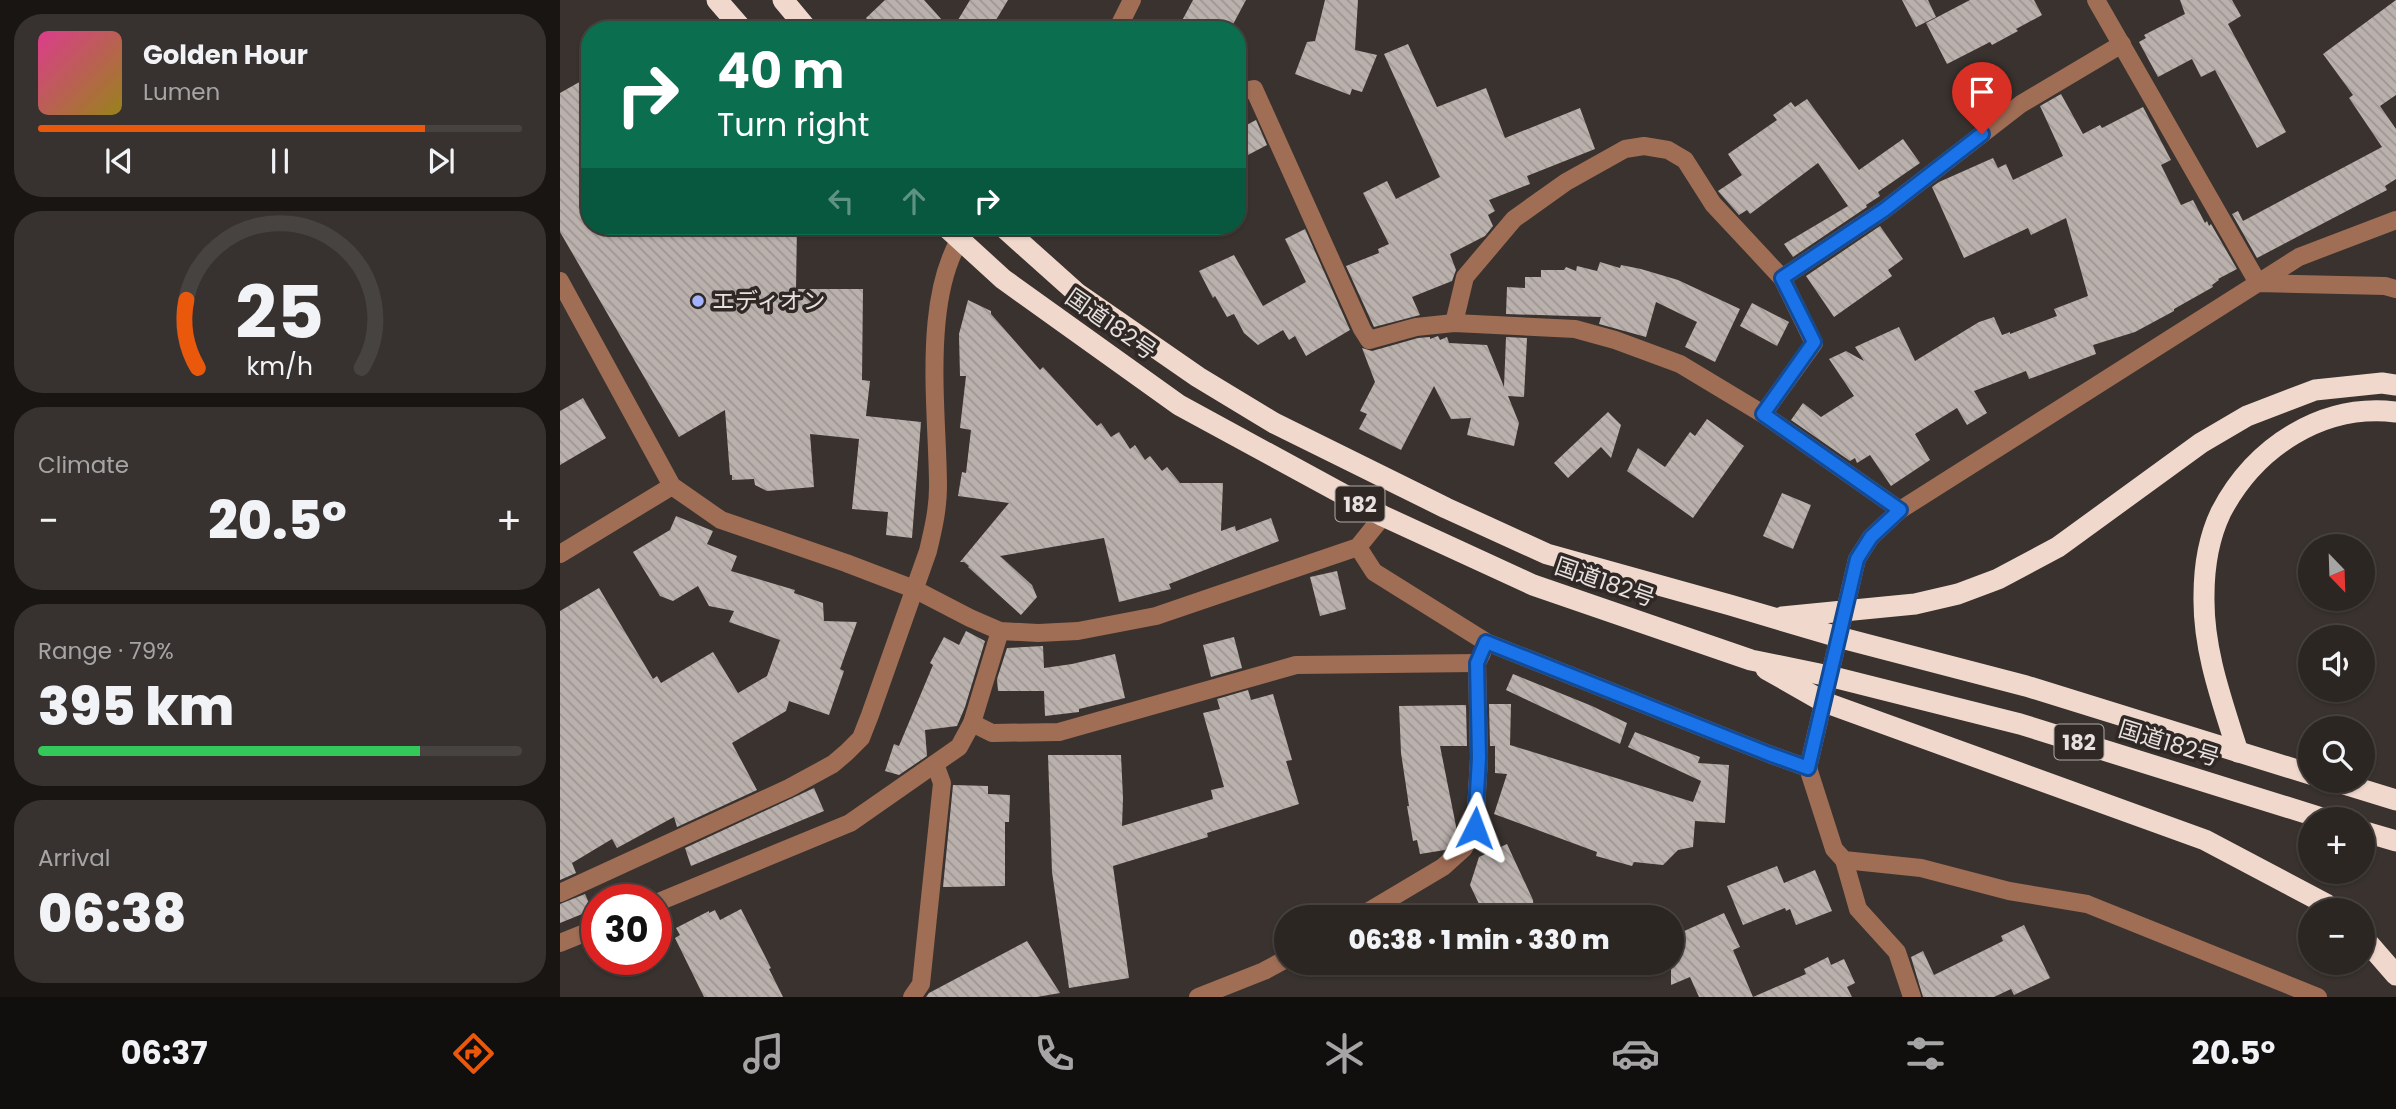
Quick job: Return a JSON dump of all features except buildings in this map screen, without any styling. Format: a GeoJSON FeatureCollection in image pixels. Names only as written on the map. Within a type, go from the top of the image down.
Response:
{"type":"FeatureCollection","features":[{"type":"Feature","properties":{"kind":"highway"},"geometry":{"type":"LineString","coordinates":[[717,0],[735,21]]}},
{"type":"Feature","properties":{"kind":"highway"},"geometry":{"type":"LineString","coordinates":[[783,0],[800,21]]}},
{"type":"Feature","properties":{"kind":"highway","name":"国道182号"},"geometry":{"type":"LineString","coordinates":[[963,235],[1003,279],[1179,405],[1383,516],[1533,584],[1751,660],[1829,676],[2020,724],[2298,811]]}},
{"type":"Feature","properties":{"kind":"highway","name":"国道182号"},"geometry":{"type":"LineString","coordinates":[[1012,235],[1078,294],[1198,377],[1285,428],[1446,508],[1547,554],[1838,637],[2026,686],[2298,770]]}},
{"type":"Feature","properties":{"kind":"highway"},"geometry":{"type":"LineString","coordinates":[[1773,618],[1914,604],[1958,594],[1998,579],[2058,547],[2201,443],[2248,416],[2315,390],[2382,383],[2396,385]]}},
{"type":"Feature","properties":{"kind":"highway"},"geometry":{"type":"LineString","coordinates":[[2238,752],[2219,695],[2206,643],[2204,596],[2207,556],[2221,513],[2246,477],[2276,444],[2324,418],[2380,410],[2396,412]]}},
{"type":"Feature","properties":{"kind":"highway"},"geometry":{"type":"LineString","coordinates":[[1751,660],[1824,702],[2205,840],[2315,898]]}},
{"type":"Feature","properties":{"kind":"highway"},"geometry":{"type":"LineString","coordinates":[[2373,793],[2396,800]]}},
{"type":"Feature","properties":{"kind":"highway"},"geometry":{"type":"LineString","coordinates":[[2375,835],[2396,841]]}},
{"type":"Feature","properties":{"kind":"highway"},"geometry":{"type":"LineString","coordinates":[[2375,951],[2396,975]]}},
{"type":"Feature","properties":{"kind":"street"},"geometry":{"type":"LineString","coordinates":[[1122,21],[1132,0]]}},
{"type":"Feature","properties":{"kind":"street"},"geometry":{"type":"LineString","coordinates":[[2096,0],[2258,283]]}},
{"type":"Feature","properties":{"kind":"street"},"geometry":{"type":"LineString","coordinates":[[1782,278],[1884,210],[2021,104],[2122,44]]}},
{"type":"Feature","properties":{"kind":"street"},"geometry":{"type":"LineString","coordinates":[[1246,90],[1254,89],[1362,330],[1369,340],[1416,327],[1454,323],[1575,330],[1615,340],[1680,364],[1763,414],[1900,510]]}},
{"type":"Feature","properties":{"kind":"street"},"geometry":{"type":"LineString","coordinates":[[1454,323],[1465,277],[1514,219],[1566,182],[1625,149],[1644,146],[1668,150],[1685,160],[1713,204],[1782,278],[1814,342],[1763,414]]}},
{"type":"Feature","properties":{"kind":"street"},"geometry":{"type":"LineString","coordinates":[[1912,997],[1897,952],[1858,909],[1844,860],[1834,849],[1808,768],[1857,559],[1871,537],[1900,510],[2299,257],[2396,220]]}},
{"type":"Feature","properties":{"kind":"street"},"geometry":{"type":"LineString","coordinates":[[560,893],[789,788],[833,764],[861,738],[928,551],[936,519],[938,489],[935,342],[944,280],[957,235]]}},
{"type":"Feature","properties":{"kind":"street"},"geometry":{"type":"LineString","coordinates":[[560,281],[672,486],[720,520],[914,589],[1000,631],[1078,631],[1156,616],[1358,547],[1383,516]]}},
{"type":"Feature","properties":{"kind":"street"},"geometry":{"type":"LineString","coordinates":[[2258,283],[2385,286],[2396,289]]}},
{"type":"Feature","properties":{"kind":"street"},"geometry":{"type":"LineString","coordinates":[[560,554],[672,486]]}},
{"type":"Feature","properties":{"kind":"street"},"geometry":{"type":"LineString","coordinates":[[1358,547],[1374,572],[1486,642],[1808,768]]}},
{"type":"Feature","properties":{"kind":"street"},"geometry":{"type":"LineString","coordinates":[[672,896],[850,823],[959,747],[972,723],[1000,631]]}},
{"type":"Feature","properties":{"kind":"street"},"geometry":{"type":"LineString","coordinates":[[1379,905],[1443,867],[1464,848],[1475,828],[1479,758],[1477,663],[1486,642]]}},
{"type":"Feature","properties":{"kind":"street"},"geometry":{"type":"LineString","coordinates":[[972,723],[992,733],[1059,732],[1296,665],[1477,663]]}},
{"type":"Feature","properties":{"kind":"street"},"geometry":{"type":"LineString","coordinates":[[912,997],[921,984],[942,783],[936,764]]}},
{"type":"Feature","properties":{"kind":"street"},"geometry":{"type":"LineString","coordinates":[[1844,860],[1921,868],[2009,891],[2087,904],[2318,997]]}},
{"type":"Feature","properties":{"kind":"street"},"geometry":{"type":"LineString","coordinates":[[560,943],[581,934]]}},
{"type":"Feature","properties":{"kind":"street"},"geometry":{"type":"LineString","coordinates":[[1198,997],[1274,966]]}},
{"type":"Feature","properties":{"kind":"place","name":"エディオン"},"geometry":{"type":"Point","coordinates":[698,301]}},
{"type":"Feature","properties":{"kind":"route"},"geometry":{"type":"LineString","coordinates":[[1475,828],[1479,758],[1477,663],[1486,642],[1808,768],[1857,559],[1871,537],[1900,510],[1763,414],[1814,342],[1782,278],[1884,210],[1982,134]]}}]}
